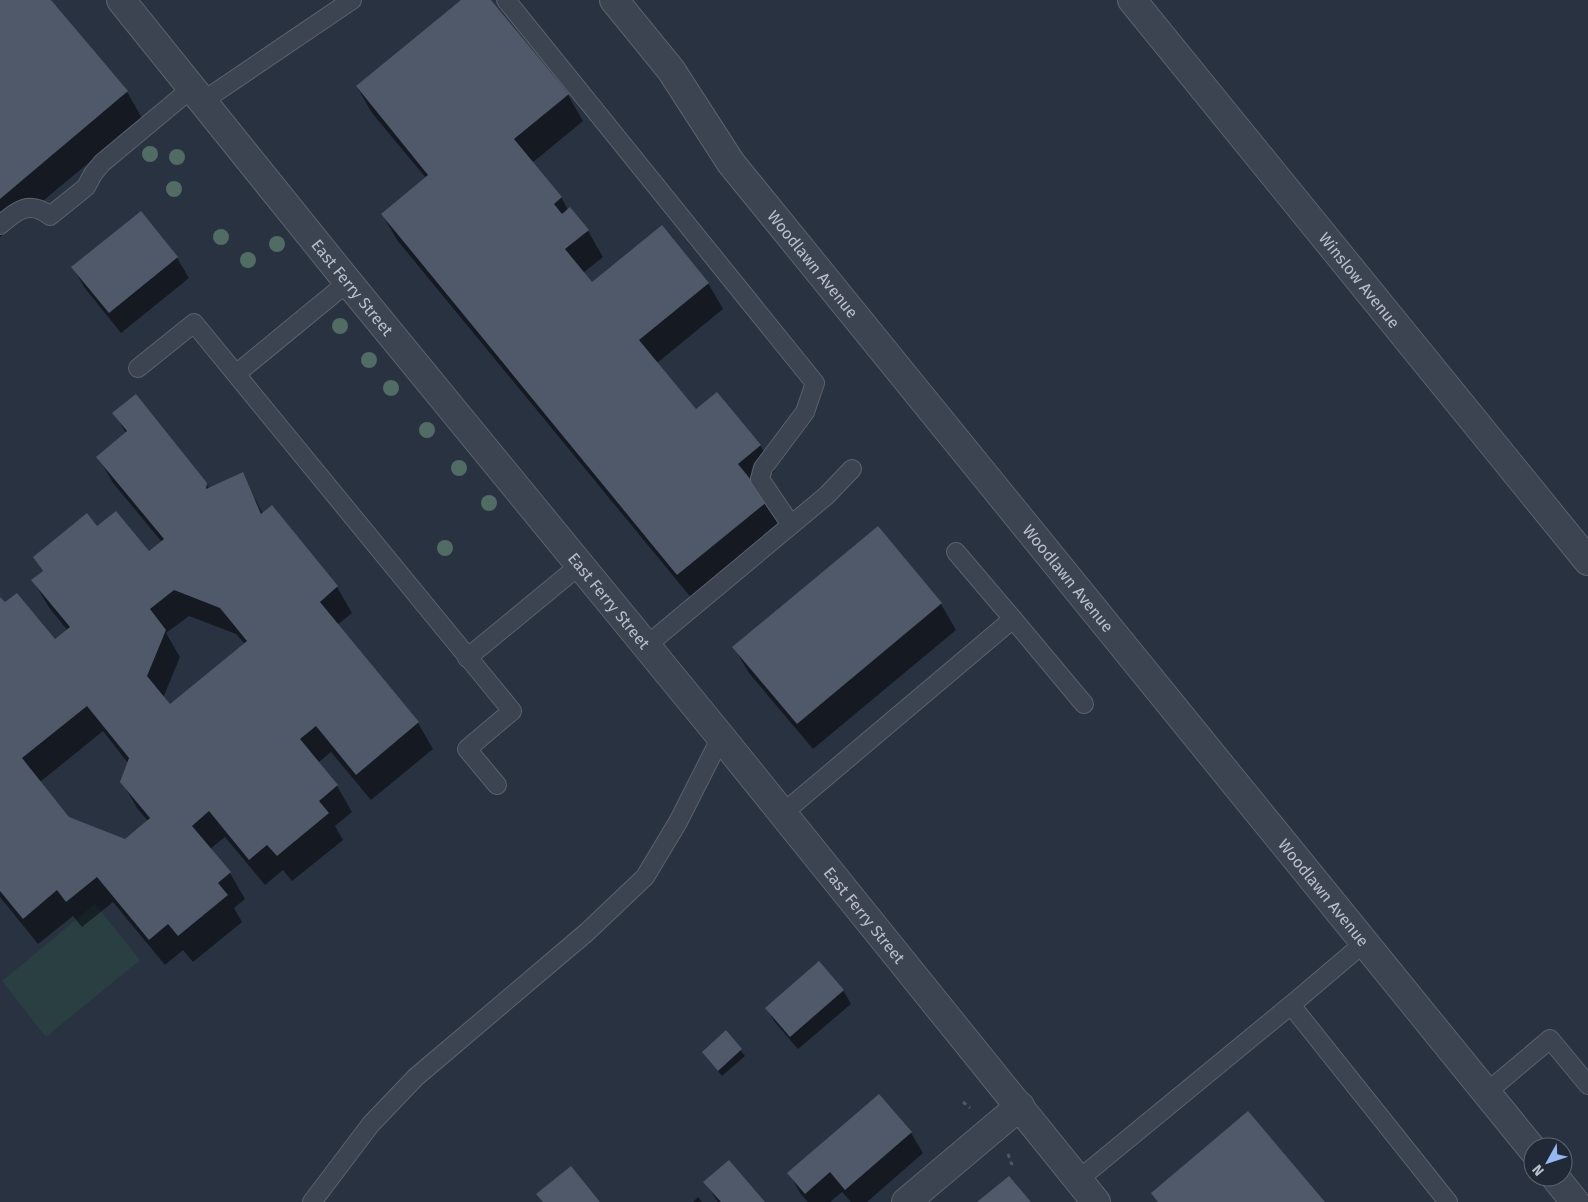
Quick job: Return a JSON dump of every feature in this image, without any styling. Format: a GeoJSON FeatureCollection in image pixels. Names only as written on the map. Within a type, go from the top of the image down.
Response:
{"type":"FeatureCollection","features":[{"type":"Feature","properties":{"kind":"street","name":"East Ferry Street"},"geometry":{"type":"LineString","coordinates":[[121,0],[1096,1202]]}},
{"type":"Feature","properties":{"kind":"street","name":"Woodlawn Avenue"},"geometry":{"type":"LineString","coordinates":[[614,0],[671,70],[731,163],[1523,1138]]}},
{"type":"Feature","properties":{"kind":"street","name":"Winslow Avenue"},"geometry":{"type":"LineString","coordinates":[[1132,0],[1588,561]]}},
{"type":"Feature","properties":{"kind":"street"},"geometry":{"type":"LineString","coordinates":[[906,1202],[1020,1106]]}},
{"type":"Feature","properties":{"kind":"street"},"geometry":{"type":"LineString","coordinates":[[1562,1187],[1575,1202]]}},
{"type":"Feature","properties":{"kind":"lane"},"geometry":{"type":"LineString","coordinates":[[0,225],[15,212],[32,207],[41,209],[50,216],[86,187],[102,163],[198,94],[352,0]]}},
{"type":"Feature","properties":{"kind":"lane"},"geometry":{"type":"LineString","coordinates":[[506,0],[815,383],[805,412],[763,468],[760,479],[791,525]]}},
{"type":"Feature","properties":{"kind":"lane"},"geometry":{"type":"LineString","coordinates":[[236,374],[348,282]]}},
{"type":"Feature","properties":{"kind":"lane"},"geometry":{"type":"LineString","coordinates":[[138,368],[194,323],[512,712],[467,749],[497,785]]}},
{"type":"Feature","properties":{"kind":"lane"},"geometry":{"type":"LineString","coordinates":[[646,646],[826,496],[852,469]]}},
{"type":"Feature","properties":{"kind":"lane"},"geometry":{"type":"LineString","coordinates":[[956,552],[1084,704]]}},
{"type":"Feature","properties":{"kind":"lane"},"geometry":{"type":"LineString","coordinates":[[467,658],[580,566]]}},
{"type":"Feature","properties":{"kind":"lane"},"geometry":{"type":"LineString","coordinates":[[782,813],[1013,620]]}},
{"type":"Feature","properties":{"kind":"lane"},"geometry":{"type":"LineString","coordinates":[[312,1202],[371,1124],[416,1077],[587,932],[645,877],[678,822],[720,737]]}},
{"type":"Feature","properties":{"kind":"lane"},"geometry":{"type":"LineString","coordinates":[[1078,1180],[1364,943]]}},
{"type":"Feature","properties":{"kind":"lane"},"geometry":{"type":"LineString","coordinates":[[1291,1005],[1448,1202]]}},
{"type":"Feature","properties":{"kind":"lane"},"geometry":{"type":"LineString","coordinates":[[1486,1093],[1550,1040],[1588,1085]]}},
{"type":"Feature","properties":{"kind":"path"},"geometry":{"type":"LineString","coordinates":[[963,1102],[973,1110]]}},
{"type":"Feature","properties":{"kind":"path"},"geometry":{"type":"LineString","coordinates":[[1007,1151],[1012,1165]]}},
{"type":"Feature","properties":{"kind":"green space"},"geometry":{"type":"Polygon","coordinates":[[[95,904],[140,960],[46,1037],[2,981],[95,904]]]}},
{"type":"Feature","properties":{"kind":"building"},"geometry":{"type":"Polygon","coordinates":[[[0,0],[51,0],[128,91],[0,199],[0,0]]]}},
{"type":"Feature","properties":{"kind":"building"},"geometry":{"type":"Polygon","coordinates":[[[461,0],[491,0],[569,94],[514,139],[562,197],[554,204],[562,214],[570,207],[589,230],[565,249],[592,282],[662,225],[709,283],[639,340],[696,409],[717,392],[761,445],[738,464],[768,501],[677,575],[381,214],[428,175],[356,86],[461,0]]]}},
{"type":"Feature","properties":{"kind":"building"},"geometry":{"type":"Polygon","coordinates":[[[141,211],[178,257],[109,313],[71,267],[141,211]]]}},
{"type":"Feature","properties":{"kind":"building"},"geometry":{"type":"Polygon","coordinates":[[[136,394],[207,483],[206,489],[243,472],[261,514],[272,505],[338,586],[320,602],[419,722],[356,775],[316,726],[300,739],[338,785],[319,801],[329,813],[277,856],[267,845],[249,860],[209,811],[192,826],[231,872],[218,883],[228,895],[178,936],[168,924],[149,940],[97,877],[66,902],[57,890],[23,919],[0,891],[0,597],[5,602],[17,593],[55,639],[70,627],[31,580],[43,571],[33,557],[87,513],[97,526],[116,511],[149,551],[164,539],[96,457],[127,431],[112,413],[136,394]],[[174,590],[150,609],[166,630],[147,676],[170,704],[247,641],[220,608],[174,590]],[[87,706],[22,758],[69,817],[125,839],[150,818],[120,782],[129,758],[87,706]]]}},
{"type":"Feature","properties":{"kind":"building"},"geometry":{"type":"Polygon","coordinates":[[[878,526],[942,603],[797,724],[732,647],[878,526]]]}},
{"type":"Feature","properties":{"kind":"building"},"geometry":{"type":"Polygon","coordinates":[[[819,961],[844,990],[790,1037],[765,1008],[819,961]]]}},
{"type":"Feature","properties":{"kind":"building"},"geometry":{"type":"Polygon","coordinates":[[[726,1030],[742,1049],[718,1071],[702,1052],[726,1030]]]}},
{"type":"Feature","properties":{"kind":"building"},"geometry":{"type":"Polygon","coordinates":[[[879,1094],[912,1132],[845,1190],[830,1172],[805,1194],[787,1173],[879,1094]]]}},
{"type":"Feature","properties":{"kind":"building"},"geometry":{"type":"Polygon","coordinates":[[[1248,1111],[1325,1202],[1158,1202],[1151,1193],[1248,1111]]]}},
{"type":"Feature","properties":{"kind":"building"},"geometry":{"type":"Polygon","coordinates":[[[729,1160],[765,1202],[721,1202],[703,1182],[729,1160]]]}},
{"type":"Feature","properties":{"kind":"building"},"geometry":{"type":"Polygon","coordinates":[[[571,1166],[600,1202],[543,1202],[536,1194],[571,1166]]]}},
{"type":"Feature","properties":{"kind":"building"},"geometry":{"type":"Polygon","coordinates":[[[1009,1176],[1031,1202],[977,1202],[1009,1176]]]}}]}
